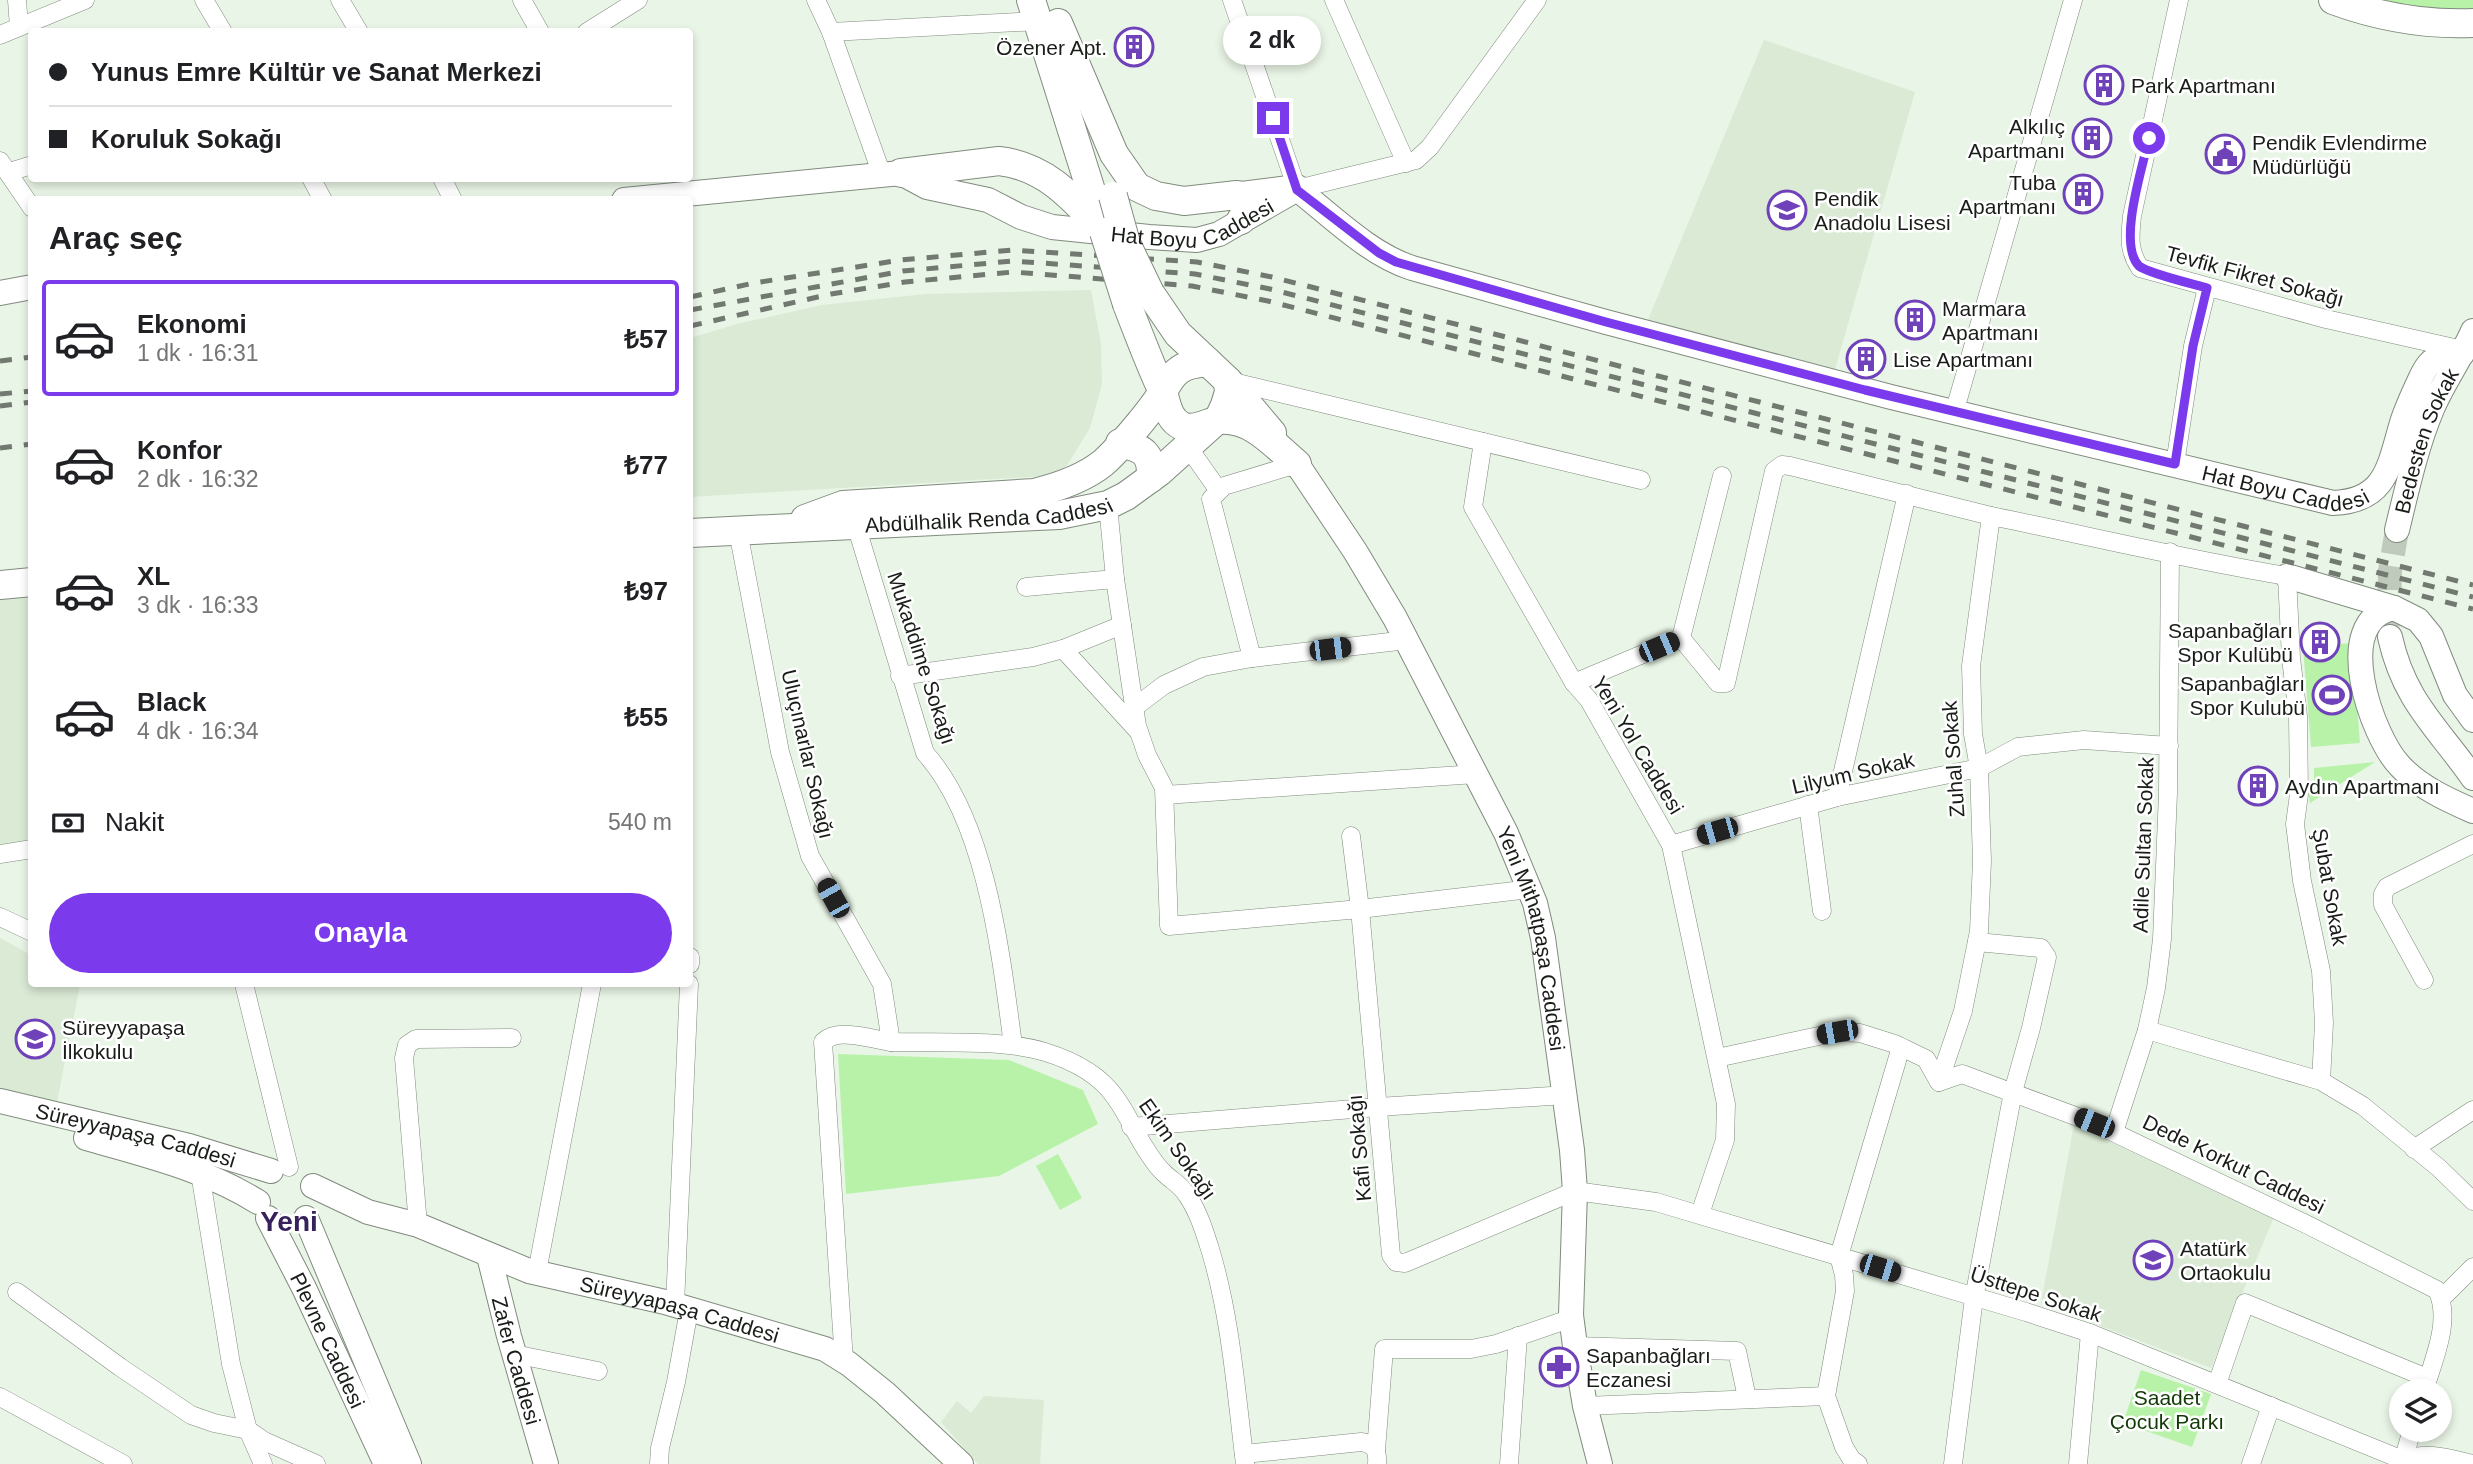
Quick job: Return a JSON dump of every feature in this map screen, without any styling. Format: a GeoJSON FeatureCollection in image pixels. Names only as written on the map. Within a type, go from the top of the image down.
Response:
{"type":"FeatureCollection","features":[{"type":"Feature","properties":{"kind":"main road"},"geometry":{"type":"LineString","coordinates":[[2333,0],[2382,16],[2409,21],[2473,23]]}},
{"type":"Feature","properties":{"kind":"main road"},"geometry":{"type":"LineString","coordinates":[[1044,11],[1114,155],[1137,187],[1156,196],[1242,208],[1297,190]]}},
{"type":"Feature","properties":{"kind":"main road"},"geometry":{"type":"LineString","coordinates":[[1044,11],[1091,195],[1104,232],[1138,299],[1228,381],[1297,464]]}},
{"type":"Feature","properties":{"kind":"main road"},"geometry":{"type":"LineString","coordinates":[[891,174],[999,161],[1014,162],[1091,195],[1126,243],[1153,373],[1170,414],[1181,426],[1190,428],[1216,421],[1246,423],[1297,464]]}},
{"type":"Feature","properties":{"kind":"main road"},"geometry":{"type":"LineString","coordinates":[[1163,392],[1180,369],[1192,363],[1208,362]]}},
{"type":"Feature","properties":{"kind":"main road","name":"Abdülhalik Renda Caddesi"},"geometry":{"type":"LineString","coordinates":[[850,515],[1059,515],[1108,505],[1151,478],[1216,421],[1229,392],[1228,381]]}},
{"type":"Feature","properties":{"kind":"main road","name":"Abdülhalik Renda Caddesi"},"geometry":{"type":"LineString","coordinates":[[693,533],[783,528],[850,515],[1034,493],[1084,476],[1104,462],[1163,392]]}},
{"type":"Feature","properties":{"kind":"main road"},"geometry":{"type":"LineString","coordinates":[[1121,443],[1144,451],[1151,466],[1151,478]]}},
{"type":"Feature","properties":{"kind":"main road"},"geometry":{"type":"LineString","coordinates":[[0,585],[28,582]]}},
{"type":"Feature","properties":{"kind":"street"},"geometry":{"type":"LineString","coordinates":[[17,0],[19,27]]}},
{"type":"Feature","properties":{"kind":"street"},"geometry":{"type":"LineString","coordinates":[[0,35],[85,0]]}},
{"type":"Feature","properties":{"kind":"street"},"geometry":{"type":"LineString","coordinates":[[204,0],[221,28]]}},
{"type":"Feature","properties":{"kind":"street"},"geometry":{"type":"LineString","coordinates":[[340,0],[357,28]]}},
{"type":"Feature","properties":{"kind":"street"},"geometry":{"type":"LineString","coordinates":[[522,0],[538,28]]}},
{"type":"Feature","properties":{"kind":"street"},"geometry":{"type":"LineString","coordinates":[[593,28],[638,0]]}},
{"type":"Feature","properties":{"kind":"street"},"geometry":{"type":"LineString","coordinates":[[665,196],[891,174],[816,0]]}},
{"type":"Feature","properties":{"kind":"street"},"geometry":{"type":"LineString","coordinates":[[1232,0],[1297,190],[1416,160],[1430,147],[1537,0]]}},
{"type":"Feature","properties":{"kind":"street"},"geometry":{"type":"LineString","coordinates":[[1334,0],[1406,163]]}},
{"type":"Feature","properties":{"kind":"street"},"geometry":{"type":"LineString","coordinates":[[1954,413],[2073,0]]}},
{"type":"Feature","properties":{"kind":"street","name":"Tevfik Fikret Sokağı"},"geometry":{"type":"LineString","coordinates":[[2179,0],[2132,216],[2129,240],[2131,255],[2140,268],[2331,321],[2466,345]]}},
{"type":"Feature","properties":{"kind":"street"},"geometry":{"type":"LineString","coordinates":[[831,32],[1044,11]]}},
{"type":"Feature","properties":{"kind":"street"},"geometry":{"type":"LineString","coordinates":[[4,167],[28,165]]}},
{"type":"Feature","properties":{"kind":"street"},"geometry":{"type":"LineString","coordinates":[[4,167],[28,202]]}},
{"type":"Feature","properties":{"kind":"street","name":"Hat Boyu Caddesi"},"geometry":{"type":"LineString","coordinates":[[891,174],[926,187],[988,200],[1021,217],[1052,227],[1149,237],[1197,240],[1219,234],[1242,208]]}},
{"type":"Feature","properties":{"kind":"street","name":"Hat Boyu Caddesi"},"geometry":{"type":"LineString","coordinates":[[1297,190],[1379,253],[1396,262],[1606,322],[1954,413],[2333,503],[2352,501],[2376,488],[2388,471],[2405,414],[2422,374],[2430,363],[2466,345]]}},
{"type":"Feature","properties":{"kind":"street"},"geometry":{"type":"LineString","coordinates":[[0,293],[28,288]]}},
{"type":"Feature","properties":{"kind":"street"},"geometry":{"type":"LineString","coordinates":[[2175,464],[2193,346],[2207,288]]}},
{"type":"Feature","properties":{"kind":"street","name":"Bedesten Sokak"},"geometry":{"type":"LineString","coordinates":[[2404,531],[2455,386],[2466,345]]}},
{"type":"Feature","properties":{"kind":"street"},"geometry":{"type":"LineString","coordinates":[[1228,381],[1641,480]]}},
{"type":"Feature","properties":{"kind":"street","name":"Yeni Yol Caddesi"},"geometry":{"type":"LineString","coordinates":[[1483,442],[1473,507],[1574,682],[1589,700],[1671,845],[1726,1104],[1725,1140],[1700,1214]]}},
{"type":"Feature","properties":{"kind":"street"},"geometry":{"type":"LineString","coordinates":[[1188,447],[1219,491]]}},
{"type":"Feature","properties":{"kind":"street"},"geometry":{"type":"LineString","coordinates":[[1252,659],[1211,499],[1224,486],[1297,464]]}},
{"type":"Feature","properties":{"kind":"street","name":"Yeni Mithatpaşa Caddesi"},"geometry":{"type":"LineString","coordinates":[[1297,464],[1362,562],[1407,640],[1506,833],[1530,889],[1543,938],[1566,1096],[1575,1191],[1572,1318],[1585,1406],[1600,1464]]}},
{"type":"Feature","properties":{"kind":"street"},"geometry":{"type":"LineString","coordinates":[[1681,638],[1709,674],[1718,683],[1726,683],[1774,471],[1778,467],[1790,466],[1991,516],[2221,565],[2287,576],[2394,608],[2426,628],[2455,695],[2473,720]]}},
{"type":"Feature","properties":{"kind":"street"},"geometry":{"type":"LineString","coordinates":[[1681,638],[1722,476]]}},
{"type":"Feature","properties":{"kind":"street"},"geometry":{"type":"LineString","coordinates":[[1837,797],[1907,494]]}},
{"type":"Feature","properties":{"kind":"street"},"geometry":{"type":"LineString","coordinates":[[1108,505],[1115,579],[1139,732],[1165,794],[1169,926],[1360,909],[1530,889]]}},
{"type":"Feature","properties":{"kind":"street","name":"Mukaddime Sokağı"},"geometry":{"type":"LineString","coordinates":[[850,515],[925,753],[936,765],[960,811],[980,864],[1003,972],[1013,1045]]}},
{"type":"Feature","properties":{"kind":"street","name":"Zuhal Sokak"},"geometry":{"type":"LineString","coordinates":[[1939,1082],[1963,1010],[1977,942],[1982,861],[1979,768],[1973,734],[1970,666],[1991,516]]}},
{"type":"Feature","properties":{"kind":"street","name":"Uluçınarlar Sokağı"},"geometry":{"type":"LineString","coordinates":[[738,531],[780,752],[802,835],[810,856],[882,984],[891,1042]]}},
{"type":"Feature","properties":{"kind":"street","name":"Adile Sultan Sokak"},"geometry":{"type":"LineString","coordinates":[[2114,1132],[2147,1030],[2162,939],[2169,746],[2170,552]]}},
{"type":"Feature","properties":{"kind":"street"},"geometry":{"type":"LineString","coordinates":[[2287,576],[2295,584],[2351,603],[2358,612],[2364,635],[2360,664],[2370,715],[2385,746],[2400,766],[2416,780],[2473,811]]}},
{"type":"Feature","properties":{"kind":"street","name":"Şubat Sokak"},"geometry":{"type":"LineString","coordinates":[[2287,576],[2291,658],[2298,716],[2299,794],[2295,824],[2302,881],[2321,971],[2324,1023],[2321,1081]]}},
{"type":"Feature","properties":{"kind":"street"},"geometry":{"type":"LineString","coordinates":[[1026,587],[1115,579]]}},
{"type":"Feature","properties":{"kind":"street"},"geometry":{"type":"LineString","coordinates":[[2364,635],[2378,615],[2394,608]]}},
{"type":"Feature","properties":{"kind":"street"},"geometry":{"type":"LineString","coordinates":[[900,677],[1011,661],[1063,649],[1122,625]]}},
{"type":"Feature","properties":{"kind":"street"},"geometry":{"type":"LineString","coordinates":[[1574,682],[1681,638]]}},
{"type":"Feature","properties":{"kind":"street"},"geometry":{"type":"LineString","coordinates":[[2473,749],[2434,703],[2398,638],[2403,677],[2417,705],[2473,778]]}},
{"type":"Feature","properties":{"kind":"street"},"geometry":{"type":"LineString","coordinates":[[1135,707],[1164,685],[1203,667],[1407,640]]}},
{"type":"Feature","properties":{"kind":"street"},"geometry":{"type":"LineString","coordinates":[[1063,649],[1139,732]]}},
{"type":"Feature","properties":{"kind":"street","name":"Lilyum Sokak"},"geometry":{"type":"LineString","coordinates":[[1671,845],[1837,797],[1979,768],[2018,747],[2084,740],[2169,746]]}},
{"type":"Feature","properties":{"kind":"street"},"geometry":{"type":"LineString","coordinates":[[1165,794],[1476,774]]}},
{"type":"Feature","properties":{"kind":"street"},"geometry":{"type":"LineString","coordinates":[[1808,805],[1822,911]]}},
{"type":"Feature","properties":{"kind":"street","name":"Kafi Sokağı"},"geometry":{"type":"LineString","coordinates":[[1351,836],[1391,1255],[1396,1262],[1405,1263],[1575,1191]]}},
{"type":"Feature","properties":{"kind":"street"},"geometry":{"type":"LineString","coordinates":[[2424,980],[2383,905],[2383,894],[2387,887],[2473,844]]}},
{"type":"Feature","properties":{"kind":"street"},"geometry":{"type":"LineString","coordinates":[[0,854],[28,850]]}},
{"type":"Feature","properties":{"kind":"street"},"geometry":{"type":"LineString","coordinates":[[0,917],[28,930]]}},
{"type":"Feature","properties":{"kind":"street"},"geometry":{"type":"LineString","coordinates":[[1953,1464],[1974,1298],[2013,1092],[2047,957],[2041,947],[1977,942]]}},
{"type":"Feature","properties":{"kind":"street"},"geometry":{"type":"LineString","coordinates":[[245,987],[280,1169]]}},
{"type":"Feature","properties":{"kind":"street"},"geometry":{"type":"LineString","coordinates":[[537,1272],[591,987]]}},
{"type":"Feature","properties":{"kind":"street"},"geometry":{"type":"LineString","coordinates":[[659,1464],[660,1448],[676,1382],[682,1307],[689,987]]}},
{"type":"Feature","properties":{"kind":"street"},"geometry":{"type":"LineString","coordinates":[[2147,1030],[2321,1081],[2363,1107],[2439,1168],[2473,1201]]}},
{"type":"Feature","properties":{"kind":"street"},"geometry":{"type":"LineString","coordinates":[[1717,1058],[1837,1032],[1860,1033],[1926,1059],[1939,1082]]}},
{"type":"Feature","properties":{"kind":"street"},"geometry":{"type":"LineString","coordinates":[[844,1361],[823,1042],[830,1036],[839,1035],[891,1042]]}},
{"type":"Feature","properties":{"kind":"street"},"geometry":{"type":"LineString","coordinates":[[418,1225],[404,1058],[407,1045],[416,1039],[512,1038]]}},
{"type":"Feature","properties":{"kind":"street","name":"Ekim Sokağı"},"geometry":{"type":"LineString","coordinates":[[891,1042],[1013,1045],[1068,1061],[1104,1083],[1116,1098],[1154,1163],[1188,1195],[1203,1227],[1226,1312],[1245,1459]]}},
{"type":"Feature","properties":{"kind":"street"},"geometry":{"type":"LineString","coordinates":[[1858,1464],[1844,1447],[1826,1396],[1845,1291],[1839,1256],[1901,1047]]}},
{"type":"Feature","properties":{"kind":"street","name":"Dede Korkut Caddesi"},"geometry":{"type":"LineString","coordinates":[[1939,1082],[1962,1074],[2114,1132],[2404,1273],[2437,1290],[2441,1299]]}},
{"type":"Feature","properties":{"kind":"street"},"geometry":{"type":"LineString","coordinates":[[1131,1126],[1566,1096]]}},
{"type":"Feature","properties":{"kind":"street","name":"Süreyyapaşa Caddesi"},"geometry":{"type":"LineString","coordinates":[[0,1101],[280,1169]]}},
{"type":"Feature","properties":{"kind":"street"},"geometry":{"type":"LineString","coordinates":[[2414,1149],[2473,1110]]}},
{"type":"Feature","properties":{"kind":"street","name":"Süreyyapaşa Caddesi"},"geometry":{"type":"LineString","coordinates":[[0,1118],[119,1147],[200,1173],[232,1186],[263,1210]]}},
{"type":"Feature","properties":{"kind":"street"},"geometry":{"type":"LineString","coordinates":[[280,1169],[307,1175],[313,1186],[314,1198],[307,1216]]}},
{"type":"Feature","properties":{"kind":"street"},"geometry":{"type":"LineString","coordinates":[[280,1169],[261,1184],[257,1193],[263,1210],[285,1225],[307,1216],[368,1212]]}},
{"type":"Feature","properties":{"kind":"street"},"geometry":{"type":"LineString","coordinates":[[200,1173],[231,1364],[248,1430],[263,1464]]}},
{"type":"Feature","properties":{"kind":"street"},"geometry":{"type":"LineString","coordinates":[[313,1186],[368,1212]]}},
{"type":"Feature","properties":{"kind":"street","name":"Üsttepe Sokak"},"geometry":{"type":"LineString","coordinates":[[1575,1191],[1656,1202],[1700,1214],[2090,1334],[2402,1462],[2418,1454],[2430,1454],[2473,1464]]}},
{"type":"Feature","properties":{"kind":"street","name":"Plevne Caddesi"},"geometry":{"type":"LineString","coordinates":[[263,1210],[304,1288],[386,1464]]}},
{"type":"Feature","properties":{"kind":"street","name":"Süreyyapaşa Caddesi"},"geometry":{"type":"LineString","coordinates":[[368,1212],[418,1225],[489,1256],[537,1272],[682,1307],[825,1349],[902,1408],[961,1464]]}},
{"type":"Feature","properties":{"kind":"street","name":"Plevne Caddesi"},"geometry":{"type":"LineString","coordinates":[[307,1216],[409,1464]]}},
{"type":"Feature","properties":{"kind":"street","name":"Zafer Caddesi"},"geometry":{"type":"LineString","coordinates":[[489,1256],[546,1464]]}},
{"type":"Feature","properties":{"kind":"street"},"geometry":{"type":"LineString","coordinates":[[2427,1379],[2443,1316],[2441,1299],[2473,1267]]}},
{"type":"Feature","properties":{"kind":"street"},"geometry":{"type":"LineString","coordinates":[[17,1292],[168,1402],[191,1415],[248,1430],[264,1441],[316,1464]]}},
{"type":"Feature","properties":{"kind":"street"},"geometry":{"type":"LineString","coordinates":[[2217,1384],[2245,1303],[2413,1379]]}},
{"type":"Feature","properties":{"kind":"street"},"geometry":{"type":"LineString","coordinates":[[1377,1457],[1384,1349],[1471,1349],[1572,1318]]}},
{"type":"Feature","properties":{"kind":"street"},"geometry":{"type":"LineString","coordinates":[[2081,1463],[2090,1334]]}},
{"type":"Feature","properties":{"kind":"street"},"geometry":{"type":"LineString","coordinates":[[1509,1464],[1518,1336]]}},
{"type":"Feature","properties":{"kind":"street"},"geometry":{"type":"LineString","coordinates":[[1575,1346],[1737,1351],[1747,1398]]}},
{"type":"Feature","properties":{"kind":"street"},"geometry":{"type":"LineString","coordinates":[[514,1354],[598,1371]]}},
{"type":"Feature","properties":{"kind":"street"},"geometry":{"type":"LineString","coordinates":[[1585,1406],[1826,1396]]}},
{"type":"Feature","properties":{"kind":"street"},"geometry":{"type":"LineString","coordinates":[[0,1397],[123,1464]]}},
{"type":"Feature","properties":{"kind":"street"},"geometry":{"type":"LineString","coordinates":[[2251,1464],[2271,1406]]}},
{"type":"Feature","properties":{"kind":"street"},"geometry":{"type":"LineString","coordinates":[[1245,1459],[1361,1442],[1373,1445],[1377,1457]]}},
{"type":"Feature","properties":{"kind":"street"},"geometry":{"type":"LineString","coordinates":[[2402,1462],[2408,1442]]}},
{"type":"Feature","properties":{"kind":"shaded area","name":"Pendik Anadolu Lisesi"},"geometry":{"type":"Polygon","coordinates":[[[1764,40],[1915,92],[1831,383],[1645,327],[1764,40]]]}},
{"type":"Feature","properties":{"kind":"shaded area"},"geometry":{"type":"Polygon","coordinates":[[[1091,290],[1101,344],[1102,384],[1090,428],[1061,475],[693,497],[693,337],[822,305],[926,294],[1091,290]]]}},
{"type":"Feature","properties":{"kind":"shaded area"},"geometry":{"type":"Polygon","coordinates":[[[28,588],[28,842],[0,847],[0,592],[28,588]]]}},
{"type":"Feature","properties":{"kind":"shaded area","name":"Süreyyapaşa İlkokulu"},"geometry":{"type":"Polygon","coordinates":[[[0,938],[28,953],[28,987],[79,987],[56,1107],[0,1095],[0,938]]]}},
{"type":"Feature","properties":{"kind":"shaded area","name":"Atatürk Ortaokulu"},"geometry":{"type":"Polygon","coordinates":[[[2074,1125],[2274,1217],[2211,1368],[2041,1303],[2074,1125]]]}},
{"type":"Feature","properties":{"kind":"shaded area"},"geometry":{"type":"Polygon","coordinates":[[[984,1396],[1044,1400],[1040,1464],[978,1464],[941,1422],[957,1401],[971,1413],[984,1396]]]}},
{"type":"Feature","properties":{"kind":"green space"},"geometry":{"type":"Polygon","coordinates":[[[2374,0],[2473,0],[2473,11],[2421,10],[2374,0]]]}},
{"type":"Feature","properties":{"kind":"green space","name":"Sapanbağları Spor Kulubü"},"geometry":{"type":"Polygon","coordinates":[[[2352,643],[2360,743],[2311,747],[2303,647],[2352,643]]]}},
{"type":"Feature","properties":{"kind":"green space"},"geometry":{"type":"Polygon","coordinates":[[[2375,762],[2310,803],[2306,784],[2314,783],[2314,768],[2375,762]]]}},
{"type":"Feature","properties":{"kind":"green space"},"geometry":{"type":"Polygon","coordinates":[[[838,1054],[1009,1060],[1083,1090],[1098,1124],[999,1176],[846,1194],[838,1054]]]}},
{"type":"Feature","properties":{"kind":"green space"},"geometry":{"type":"Polygon","coordinates":[[[1058,1154],[1082,1198],[1060,1210],[1036,1166],[1058,1154]]]}},
{"type":"Feature","properties":{"kind":"green space","name":"Saadet Çocuk Parkı"},"geometry":{"type":"Polygon","coordinates":[[[2141,1370],[2211,1394],[2192,1447],[2123,1423],[2141,1370]]]}},
{"type":"Feature","properties":{"kind":"tunnel"},"geometry":{"type":"LineString","coordinates":[[2389,626],[2390,571],[2397,530]]}},
{"type":"Feature","properties":{"kind":"railway"},"geometry":{"type":"LineString","coordinates":[[693,296],[754,283],[901,260],[1012,250],[1197,262],[1272,277],[2473,585]]}},
{"type":"Feature","properties":{"kind":"railway"},"geometry":{"type":"LineString","coordinates":[[693,309],[903,271],[1013,261],[1195,274],[1270,289],[2473,597]]}},
{"type":"Feature","properties":{"kind":"railway"},"geometry":{"type":"LineString","coordinates":[[693,325],[831,294],[905,282],[1013,272],[1192,286],[1268,301],[2473,609]]}},
{"type":"Feature","properties":{"kind":"railway"},"geometry":{"type":"LineString","coordinates":[[0,361],[28,358]]}},
{"type":"Feature","properties":{"kind":"railway"},"geometry":{"type":"LineString","coordinates":[[0,394],[28,391]]}},
{"type":"Feature","properties":{"kind":"railway"},"geometry":{"type":"LineString","coordinates":[[0,406],[28,402]]}},
{"type":"Feature","properties":{"kind":"railway"},"geometry":{"type":"LineString","coordinates":[[0,448],[28,444]]}},
{"type":"Feature","properties":{"kind":"place","name":"Özener Apt."},"geometry":{"type":"Point","coordinates":[1134,47]}},
{"type":"Feature","properties":{"kind":"place","name":"Park Apartmanı"},"geometry":{"type":"Point","coordinates":[2104,85]}},
{"type":"Feature","properties":{"kind":"place","name":"Alkılıç Apartmanı"},"geometry":{"type":"Point","coordinates":[2092,138]}},
{"type":"Feature","properties":{"kind":"place","name":"Pendik Evlendirme Müdürlüğü"},"geometry":{"type":"Point","coordinates":[2225,154]}},
{"type":"Feature","properties":{"kind":"place","name":"Tuba Apartmanı"},"geometry":{"type":"Point","coordinates":[2083,194]}},
{"type":"Feature","properties":{"kind":"place","name":"Pendik Anadolu Lisesi"},"geometry":{"type":"Point","coordinates":[1787,210]}},
{"type":"Feature","properties":{"kind":"place","name":"Marmara Apartmanı"},"geometry":{"type":"Point","coordinates":[1915,320]}},
{"type":"Feature","properties":{"kind":"place","name":"Lise Apartmanı"},"geometry":{"type":"Point","coordinates":[1866,359]}},
{"type":"Feature","properties":{"kind":"place","name":"Sapanbağları Spor Kulübü"},"geometry":{"type":"Point","coordinates":[2320,642]}},
{"type":"Feature","properties":{"kind":"place","name":"Sapanbağları Spor Kulubü"},"geometry":{"type":"Point","coordinates":[2332,695]}},
{"type":"Feature","properties":{"kind":"place","name":"Aydın Apartmanı"},"geometry":{"type":"Point","coordinates":[2258,786]}},
{"type":"Feature","properties":{"kind":"place","name":"Süreyyapaşa İlkokulu"},"geometry":{"type":"Point","coordinates":[35,1039]}},
{"type":"Feature","properties":{"kind":"place","name":"Atatürk Ortaokulu"},"geometry":{"type":"Point","coordinates":[2153,1260]}},
{"type":"Feature","properties":{"kind":"place","name":"Sapanbağları Eczanesi"},"geometry":{"type":"Point","coordinates":[1559,1367]}},
{"type":"Feature","properties":{"kind":"district","name":"Yeni"},"geometry":{"type":"Point","coordinates":[289,1221]}},
{"type":"Feature","properties":{"kind":"route"},"geometry":{"type":"LineString","coordinates":[[1273,118],[1297,190],[1379,253],[1396,262],[1606,322],[1865,390],[2175,464],[2193,346],[2207,288],[2140,268],[2131,255],[2129,240],[2132,216],[2149,138]]}}]}
